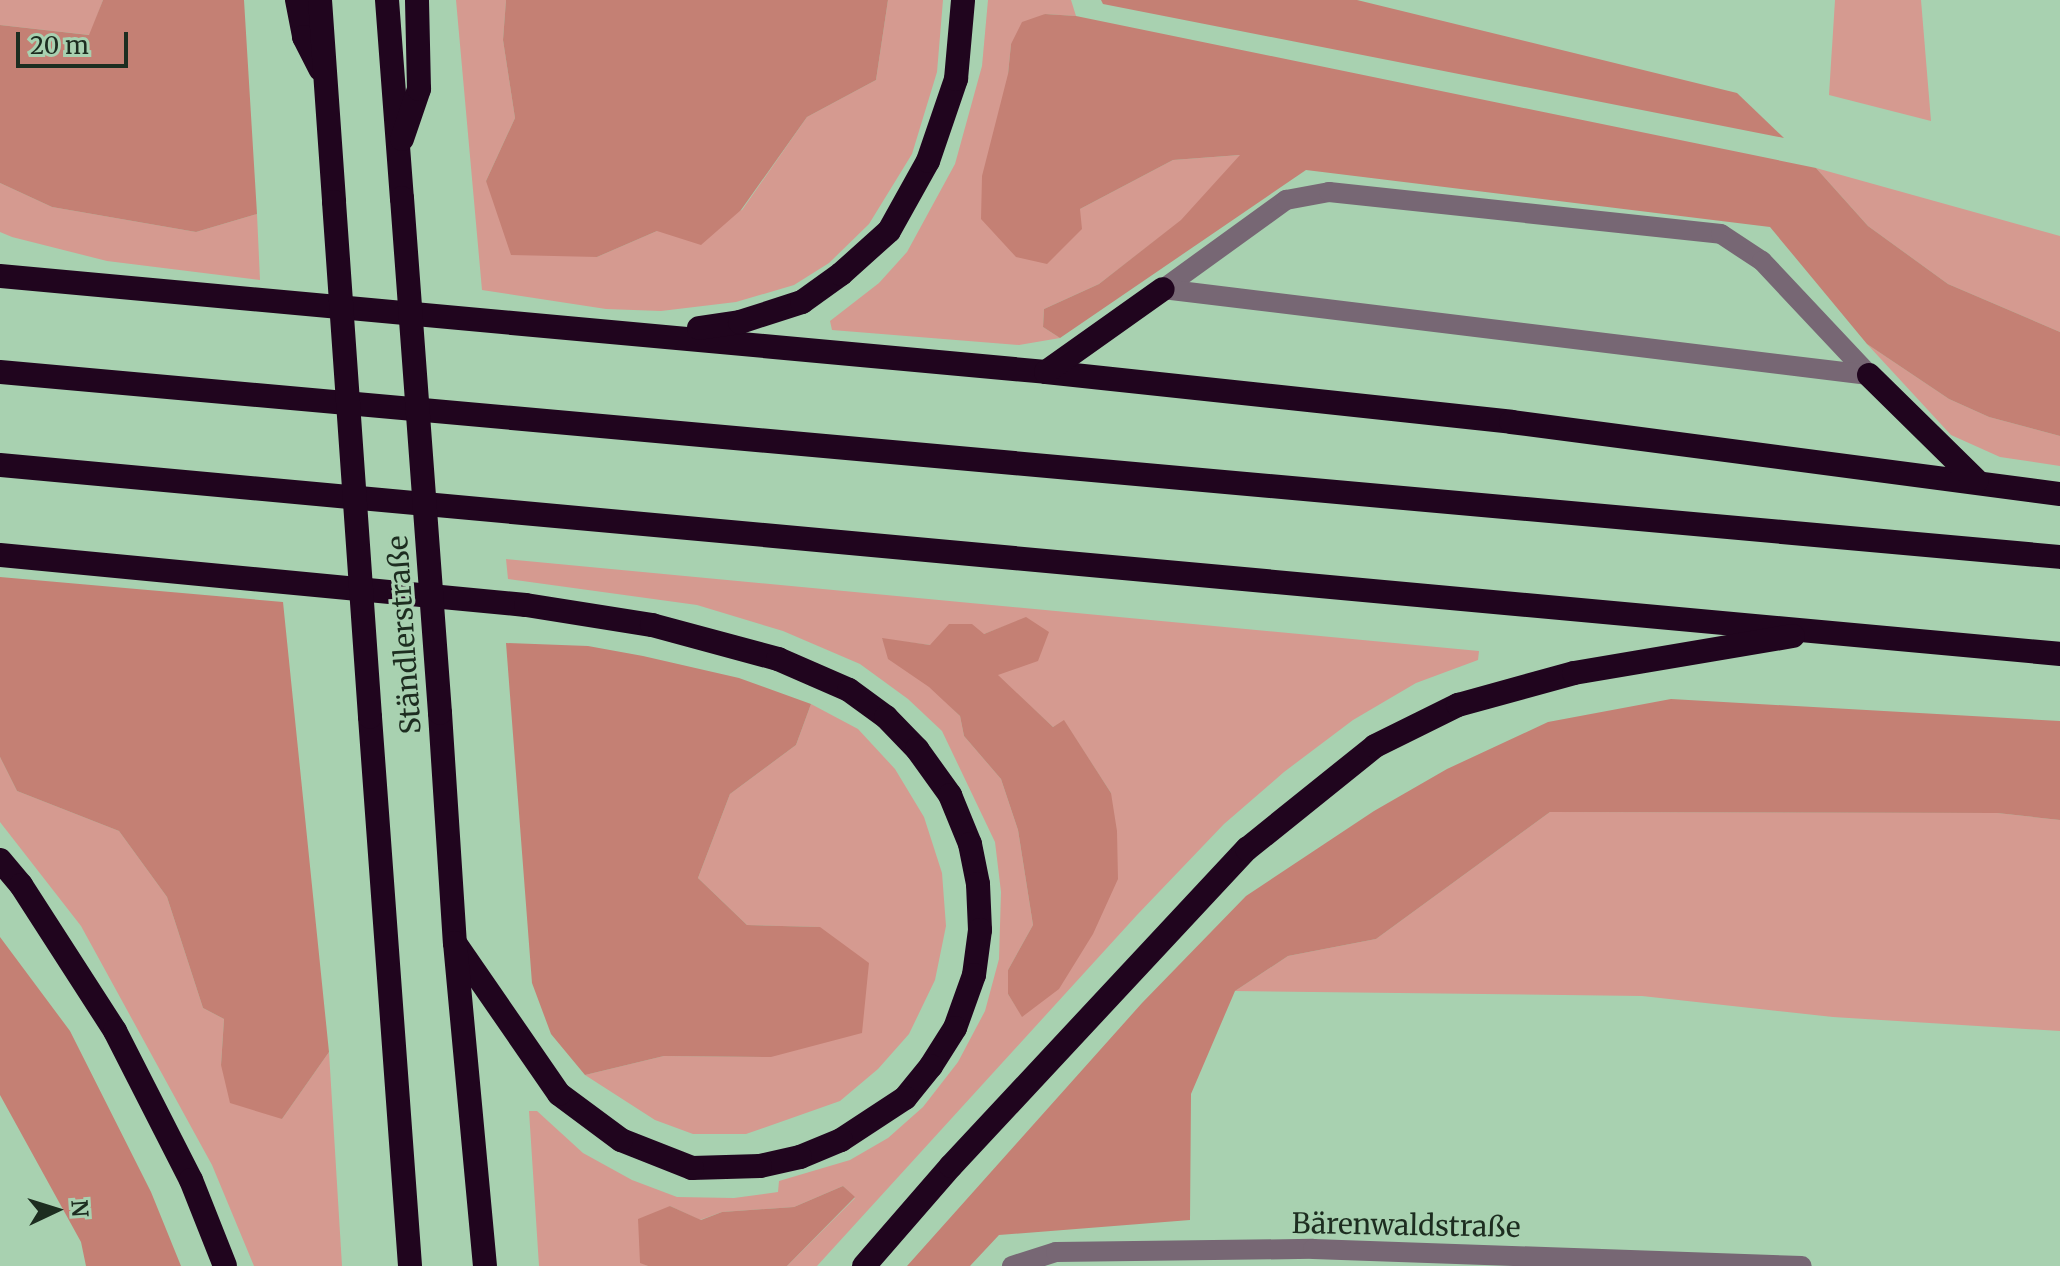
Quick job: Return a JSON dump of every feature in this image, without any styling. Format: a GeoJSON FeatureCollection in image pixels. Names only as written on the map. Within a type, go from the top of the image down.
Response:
{"type":"FeatureCollection","features":[{"type":"Feature","properties":{"kind":"highway"},"geometry":{"type":"LineString","coordinates":[[297,0],[304,37],[325,80]]}},
{"type":"Feature","properties":{"kind":"highway","name":"Ständlerstraße"},"geometry":{"type":"LineString","coordinates":[[320,0],[410,1266]]}},
{"type":"Feature","properties":{"kind":"highway","name":"Ständlerstraße"},"geometry":{"type":"LineString","coordinates":[[387,0],[455,943],[485,1266]]}},
{"type":"Feature","properties":{"kind":"highway"},"geometry":{"type":"LineString","coordinates":[[398,153],[419,89],[417,0]]}},
{"type":"Feature","properties":{"kind":"highway"},"geometry":{"type":"LineString","coordinates":[[657,334],[740,322],[802,302],[841,274],[889,231],[928,161],[956,79],[963,0]]}},
{"type":"Feature","properties":{"kind":"highway"},"geometry":{"type":"LineString","coordinates":[[0,258],[42,279]]}},
{"type":"Feature","properties":{"kind":"highway"},"geometry":{"type":"LineString","coordinates":[[0,276],[1046,372],[1511,422],[2060,494]]}},
{"type":"Feature","properties":{"kind":"highway"},"geometry":{"type":"LineString","coordinates":[[1046,372],[1163,289]]}},
{"type":"Feature","properties":{"kind":"highway"},"geometry":{"type":"LineString","coordinates":[[0,372],[2060,557]]}},
{"type":"Feature","properties":{"kind":"highway"},"geometry":{"type":"LineString","coordinates":[[1869,375],[1977,481]]}},
{"type":"Feature","properties":{"kind":"highway"},"geometry":{"type":"LineString","coordinates":[[0,465],[1827,630],[2060,654]]}},
{"type":"Feature","properties":{"kind":"highway"},"geometry":{"type":"LineString","coordinates":[[0,555],[526,605],[652,625],[778,659],[849,690],[886,717],[917,749],[950,795],[970,844],[978,884],[980,930],[974,975],[955,1028],[931,1066],[905,1098],[841,1140],[800,1157],[760,1166],[692,1168],[621,1140],[559,1094],[455,943]]}},
{"type":"Feature","properties":{"kind":"highway"},"geometry":{"type":"LineString","coordinates":[[864,1266],[951,1166],[1247,849],[1375,746],[1458,705],[1574,673],[1827,630]]}},
{"type":"Feature","properties":{"kind":"highway"},"geometry":{"type":"LineString","coordinates":[[0,860],[21,885],[115,1031],[191,1180],[225,1266]]}},
{"type":"Feature","properties":{"kind":"street"},"geometry":{"type":"LineString","coordinates":[[1163,289],[1286,200],[1329,192],[1721,234],[1762,261],[1869,375]]}},
{"type":"Feature","properties":{"kind":"street"},"geometry":{"type":"LineString","coordinates":[[1163,289],[1869,375]]}},
{"type":"Feature","properties":{"kind":"street","name":"Bärenwaldstraße"},"geometry":{"type":"LineString","coordinates":[[1012,1266],[1056,1252],[1313,1249],[1802,1266]]}},
{"type":"Feature","properties":{"kind":"shaded area"},"geometry":{"type":"Polygon","coordinates":[[[0,0],[103,0],[90,35],[0,25],[0,0]]]}},
{"type":"Feature","properties":{"kind":"shaded area"},"geometry":{"type":"Polygon","coordinates":[[[103,0],[244,0],[257,214],[196,232],[52,207],[0,183],[0,25],[89,35],[103,0]]]}},
{"type":"Feature","properties":{"kind":"shaded area"},"geometry":{"type":"Polygon","coordinates":[[[456,0],[506,0],[503,40],[515,118],[486,181],[597,257],[657,231],[742,210],[807,117],[876,80],[888,0],[943,0],[937,72],[912,154],[869,224],[829,263],[794,285],[736,302],[661,311],[606,309],[482,290],[456,0]]]}},
{"type":"Feature","properties":{"kind":"shaded area"},"geometry":{"type":"Polygon","coordinates":[[[506,0],[888,0],[876,80],[807,117],[741,210],[701,245],[657,231],[597,257],[511,255],[486,181],[515,118],[503,40],[506,0]]]}},
{"type":"Feature","properties":{"kind":"shaded area"},"geometry":{"type":"Polygon","coordinates":[[[988,0],[1071,0],[1076,16],[1045,14],[1011,44],[1008,74],[1080,209],[1173,160],[1241,155],[1182,220],[1099,284],[1044,309],[1043,327],[1060,338],[1019,345],[832,330],[830,321],[879,283],[907,252],[955,164],[982,66],[988,0]]]}},
{"type":"Feature","properties":{"kind":"shaded area"},"geometry":{"type":"Polygon","coordinates":[[[1101,0],[1357,0],[1737,93],[1784,138],[1103,4],[1101,0]]]}},
{"type":"Feature","properties":{"kind":"shaded area"},"geometry":{"type":"Polygon","coordinates":[[[1835,0],[1921,0],[1931,121],[1829,95],[1835,0]]]}},
{"type":"Feature","properties":{"kind":"shaded area"},"geometry":{"type":"Polygon","coordinates":[[[1045,14],[1076,16],[1816,168],[1868,226],[1948,284],[2060,332],[2060,436],[1989,417],[1949,399],[1867,344],[1770,227],[1306,170],[1060,338],[1043,327],[1044,309],[1099,284],[1181,220],[1240,155],[1173,160],[1080,209],[1082,229],[1047,264],[1016,257],[981,219],[982,176],[1008,74],[1011,44],[1022,22],[1045,14]]]}},
{"type":"Feature","properties":{"kind":"shaded area"},"geometry":{"type":"Polygon","coordinates":[[[1816,168],[2060,236],[2060,332],[1948,284],[1868,226],[1816,168]]]}},
{"type":"Feature","properties":{"kind":"shaded area"},"geometry":{"type":"Polygon","coordinates":[[[0,183],[52,207],[196,232],[257,214],[260,280],[107,261],[12,237],[0,232],[0,183]]]}},
{"type":"Feature","properties":{"kind":"shaded area"},"geometry":{"type":"Polygon","coordinates":[[[1867,344],[1949,399],[1989,417],[2060,436],[2060,466],[2000,457],[1951,435],[1867,344]]]}},
{"type":"Feature","properties":{"kind":"shaded area"},"geometry":{"type":"Polygon","coordinates":[[[506,559],[1479,651],[1478,660],[1416,683],[1353,720],[1284,772],[1224,824],[817,1266],[787,1266],[855,1198],[843,1186],[794,1207],[722,1212],[700,1220],[670,1206],[640,1262],[648,1266],[539,1266],[529,1111],[537,1111],[583,1153],[632,1180],[677,1197],[734,1198],[778,1192],[779,1181],[850,1160],[888,1138],[923,1107],[958,1062],[985,1011],[999,959],[1001,892],[995,842],[942,731],[908,699],[860,664],[783,631],[697,605],[508,579],[506,559]],[[1026,618],[984,634],[930,645],[882,639],[960,716],[964,736],[1001,779],[1018,830],[1033,925],[1008,970],[1008,994],[1022,1016],[1111,793],[1064,721],[1053,727],[997,675],[1026,618]]]}},
{"type":"Feature","properties":{"kind":"shaded area"},"geometry":{"type":"Polygon","coordinates":[[[0,577],[283,602],[329,1052],[282,1119],[230,1103],[221,1065],[224,1019],[203,1008],[167,897],[119,831],[17,791],[0,757],[0,577]]]}},
{"type":"Feature","properties":{"kind":"shaded area"},"geometry":{"type":"Polygon","coordinates":[[[1026,617],[1049,632],[1038,661],[998,675],[1053,727],[1064,720],[1111,793],[1117,831],[1118,879],[1093,934],[1059,989],[1022,1017],[1008,994],[1008,970],[1033,925],[1018,830],[1001,779],[964,736],[960,716],[929,687],[888,659],[882,638],[930,645],[949,624],[972,624],[984,634],[1026,617]]]}},
{"type":"Feature","properties":{"kind":"shaded area"},"geometry":{"type":"Polygon","coordinates":[[[506,643],[588,646],[643,656],[739,678],[811,704],[796,745],[730,794],[698,878],[747,925],[820,927],[869,963],[862,1033],[771,1057],[664,1056],[585,1075],[551,1034],[532,983],[506,643]]]}},
{"type":"Feature","properties":{"kind":"shaded area"},"geometry":{"type":"Polygon","coordinates":[[[1671,699],[2060,721],[2060,820],[1997,813],[1550,812],[1376,939],[1288,956],[1235,991],[1191,1094],[1190,1220],[999,1235],[970,1266],[907,1266],[1142,1003],[1246,896],[1374,811],[1447,769],[1548,722],[1671,699]]]}},
{"type":"Feature","properties":{"kind":"shaded area"},"geometry":{"type":"Polygon","coordinates":[[[811,704],[858,729],[895,769],[924,817],[942,873],[946,926],[935,980],[909,1034],[878,1069],[840,1101],[746,1134],[693,1134],[655,1120],[585,1075],[664,1056],[771,1057],[820,927],[747,925],[698,878],[730,794],[796,745],[811,704]]]}},
{"type":"Feature","properties":{"kind":"shaded area"},"geometry":{"type":"Polygon","coordinates":[[[0,757],[17,791],[119,831],[167,897],[203,1008],[224,1019],[221,1065],[282,1119],[329,1052],[342,1266],[254,1266],[212,1165],[81,926],[0,822],[0,757]]]}},
{"type":"Feature","properties":{"kind":"shaded area"},"geometry":{"type":"Polygon","coordinates":[[[1550,812],[1997,813],[2060,820],[2060,1031],[1833,1017],[1642,996],[1235,991],[1288,956],[1376,939],[1550,812]]]}},
{"type":"Feature","properties":{"kind":"shaded area"},"geometry":{"type":"Polygon","coordinates":[[[0,937],[70,1031],[151,1192],[181,1266],[86,1266],[81,1242],[0,1095],[0,937]]]}},
{"type":"Feature","properties":{"kind":"shaded area"},"geometry":{"type":"Polygon","coordinates":[[[843,1186],[855,1197],[787,1266],[648,1266],[640,1263],[638,1219],[670,1206],[701,1220],[722,1212],[794,1207],[843,1186]]]}}]}
